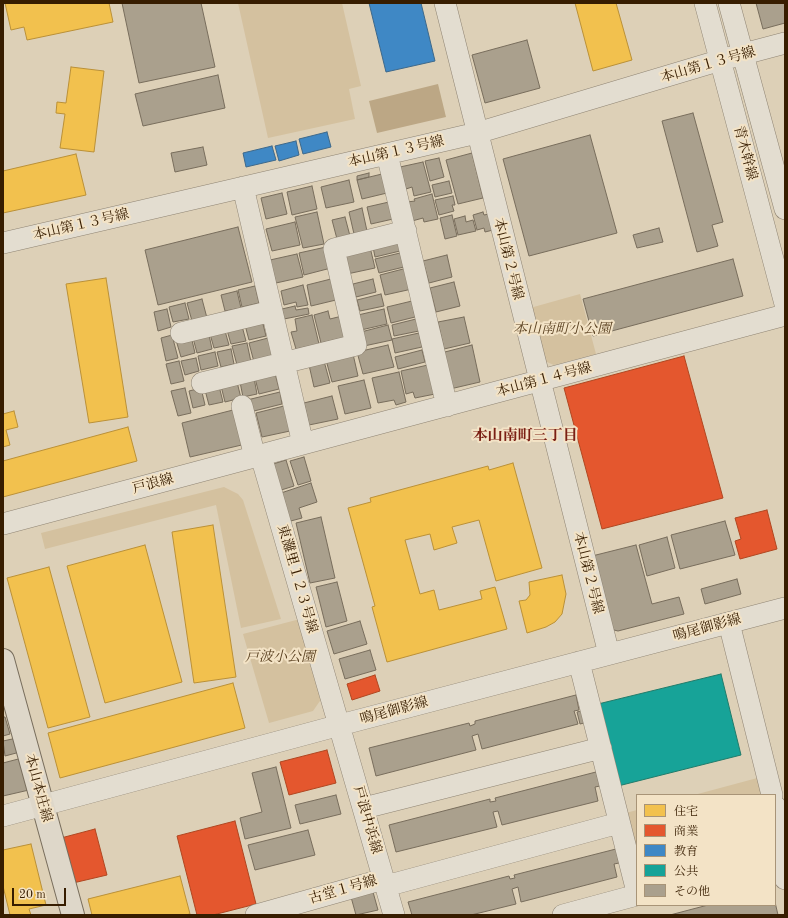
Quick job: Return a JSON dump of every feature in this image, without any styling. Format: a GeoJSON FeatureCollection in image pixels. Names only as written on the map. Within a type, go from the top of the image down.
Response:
{"type":"FeatureCollection","features":[{"type":"Feature","properties":{"kind":"main road","name":"本山本庄線"},"geometry":{"type":"LineString","coordinates":[[3,660],[73,915]]}},
{"type":"Feature","properties":{"kind":"street","name":"本山第２号線"},"geometry":{"type":"LineString","coordinates":[[445,3],[609,654]]}},
{"type":"Feature","properties":{"kind":"street","name":"青木幹線"},"geometry":{"type":"LineString","coordinates":[[705,3],[785,304]]}},
{"type":"Feature","properties":{"kind":"street","name":"青木幹線"},"geometry":{"type":"LineString","coordinates":[[729,3],[785,209]]}},
{"type":"Feature","properties":{"kind":"street","name":"本山第１３号線"},"geometry":{"type":"LineString","coordinates":[[3,243],[477,133],[721,60],[785,43]]}},
{"type":"Feature","properties":{"kind":"street"},"geometry":{"type":"LineString","coordinates":[[388,154],[447,406]]}},
{"type":"Feature","properties":{"kind":"street"},"geometry":{"type":"LineString","coordinates":[[243,187],[303,444]]}},
{"type":"Feature","properties":{"kind":"street"},"geometry":{"type":"LineString","coordinates":[[202,383],[356,346],[334,249],[406,231]]}},
{"type":"Feature","properties":{"kind":"street"},"geometry":{"type":"LineString","coordinates":[[181,334],[272,311]]}},
{"type":"Feature","properties":{"kind":"street","name":"本山第１４号線"},"geometry":{"type":"LineString","coordinates":[[303,444],[785,315]]}},
{"type":"Feature","properties":{"kind":"street","name":"東灘里１２３号線"},"geometry":{"type":"LineString","coordinates":[[242,406],[340,725]]}},
{"type":"Feature","properties":{"kind":"street","name":"戸浪線"},"geometry":{"type":"LineString","coordinates":[[3,524],[303,444]]}},
{"type":"Feature","properties":{"kind":"street","name":"鳴尾御影線"},"geometry":{"type":"LineString","coordinates":[[3,816],[340,725],[785,608]]}},
{"type":"Feature","properties":{"kind":"street"},"geometry":{"type":"LineString","coordinates":[[729,623],[772,794]]}},
{"type":"Feature","properties":{"kind":"street"},"geometry":{"type":"LineString","coordinates":[[579,662],[636,890]]}},
{"type":"Feature","properties":{"kind":"street","name":"戸浪中浜線"},"geometry":{"type":"LineString","coordinates":[[340,725],[394,915]]}},
{"type":"Feature","properties":{"kind":"street"},"geometry":{"type":"LineString","coordinates":[[364,808],[601,748]]}},
{"type":"Feature","properties":{"kind":"street"},"geometry":{"type":"LineString","coordinates":[[776,814],[785,879]]}},
{"type":"Feature","properties":{"kind":"street","name":"古堂１号線"},"geometry":{"type":"LineString","coordinates":[[256,915],[619,823]]}},
{"type":"Feature","properties":{"kind":"street"},"geometry":{"type":"LineString","coordinates":[[563,915],[636,894]]}},
{"type":"Feature","properties":{"kind":"green space"},"geometry":{"type":"Polygon","coordinates":[[[238,3],[342,3],[361,86],[349,89],[355,119],[268,138],[238,3]]]}},
{"type":"Feature","properties":{"kind":"green space","name":"本山南町小公園"},"geometry":{"type":"Polygon","coordinates":[[[580,294],[596,354],[554,365],[542,360],[530,308],[580,294]]]}},
{"type":"Feature","properties":{"kind":"green space"},"geometry":{"type":"Polygon","coordinates":[[[224,487],[238,494],[243,500],[281,619],[241,628],[216,505],[45,549],[41,533],[224,487]]]}},
{"type":"Feature","properties":{"kind":"green space","name":"戸波小公園"},"geometry":{"type":"Polygon","coordinates":[[[300,619],[322,698],[313,711],[269,723],[243,634],[300,619]]]}},
{"type":"Feature","properties":{"kind":"green space"},"geometry":{"type":"Polygon","coordinates":[[[761,777],[765,794],[698,794],[761,777]]]}},
{"type":"Feature","properties":{"kind":"green space"},"geometry":{"type":"Polygon","coordinates":[[[636,810],[636,871],[622,814],[636,810]]]}},
{"type":"Feature","properties":{"kind":"shaded area"},"geometry":{"type":"Polygon","coordinates":[[[438,84],[446,117],[377,133],[369,101],[438,84]]]}},
{"type":"Feature","properties":{"kind":"building: 住宅"},"geometry":{"type":"Polygon","coordinates":[[[5,3],[109,3],[113,22],[27,40],[24,27],[11,30],[5,3]]]}},
{"type":"Feature","properties":{"kind":"building: 住宅"},"geometry":{"type":"Polygon","coordinates":[[[575,3],[616,3],[632,60],[593,71],[575,3]]]}},
{"type":"Feature","properties":{"kind":"building: 住宅"},"geometry":{"type":"Polygon","coordinates":[[[71,67],[104,71],[94,152],[60,148],[65,114],[56,113],[57,102],[66,103],[71,67]]]}},
{"type":"Feature","properties":{"kind":"building: 住宅"},"geometry":{"type":"Polygon","coordinates":[[[76,154],[86,195],[3,213],[3,171],[76,154]]]}},
{"type":"Feature","properties":{"kind":"building: 住宅"},"geometry":{"type":"Polygon","coordinates":[[[106,278],[128,417],[89,423],[66,284],[106,278]]]}},
{"type":"Feature","properties":{"kind":"building: 住宅"},"geometry":{"type":"Polygon","coordinates":[[[14,411],[18,427],[6,430],[10,445],[3,447],[3,414],[14,411]]]}},
{"type":"Feature","properties":{"kind":"building: 住宅"},"geometry":{"type":"Polygon","coordinates":[[[128,427],[137,461],[3,497],[3,461],[128,427]]]}},
{"type":"Feature","properties":{"kind":"building: 住宅"},"geometry":{"type":"Polygon","coordinates":[[[513,463],[542,568],[496,581],[479,520],[452,527],[457,543],[434,550],[430,534],[405,540],[420,594],[434,590],[439,610],[482,599],[480,591],[495,587],[507,629],[387,662],[372,607],[375,606],[348,508],[371,502],[370,498],[488,466],[489,470],[513,463]]]}},
{"type":"Feature","properties":{"kind":"building: 住宅"},"geometry":{"type":"Polygon","coordinates":[[[213,525],[236,677],[194,683],[172,532],[213,525]]]}},
{"type":"Feature","properties":{"kind":"building: 住宅"},"geometry":{"type":"Polygon","coordinates":[[[145,545],[182,682],[105,703],[67,566],[145,545]]]}},
{"type":"Feature","properties":{"kind":"building: 住宅"},"geometry":{"type":"Polygon","coordinates":[[[49,567],[90,717],[48,728],[7,578],[49,567]]]}},
{"type":"Feature","properties":{"kind":"building: 住宅"},"geometry":{"type":"Polygon","coordinates":[[[562,575],[566,594],[562,614],[555,622],[546,627],[527,633],[519,601],[526,600],[530,595],[529,582],[562,575]]]}},
{"type":"Feature","properties":{"kind":"building: 住宅"},"geometry":{"type":"Polygon","coordinates":[[[233,683],[245,728],[60,778],[48,733],[233,683]]]}},
{"type":"Feature","properties":{"kind":"building: 住宅"},"geometry":{"type":"Polygon","coordinates":[[[31,844],[46,905],[29,909],[31,915],[10,915],[3,886],[3,850],[31,844]]]}},
{"type":"Feature","properties":{"kind":"building: 住宅"},"geometry":{"type":"Polygon","coordinates":[[[180,876],[190,914],[92,915],[88,899],[180,876]]]}},
{"type":"Feature","properties":{"kind":"building: 商業"},"geometry":{"type":"Polygon","coordinates":[[[684,356],[723,498],[602,529],[564,388],[684,356]]]}},
{"type":"Feature","properties":{"kind":"building: 商業"},"geometry":{"type":"Polygon","coordinates":[[[767,510],[777,549],[740,559],[735,541],[741,539],[735,518],[767,510]]]}},
{"type":"Feature","properties":{"kind":"building: 商業"},"geometry":{"type":"Polygon","coordinates":[[[375,675],[380,691],[352,700],[347,684],[375,675]]]}},
{"type":"Feature","properties":{"kind":"building: 商業"},"geometry":{"type":"Polygon","coordinates":[[[327,750],[336,783],[289,795],[280,762],[327,750]]]}},
{"type":"Feature","properties":{"kind":"building: 商業"},"geometry":{"type":"Polygon","coordinates":[[[235,821],[256,904],[213,915],[197,915],[177,836],[235,821]]]}},
{"type":"Feature","properties":{"kind":"building: 商業"},"geometry":{"type":"Polygon","coordinates":[[[95,829],[107,875],[73,883],[61,838],[95,829]]]}},
{"type":"Feature","properties":{"kind":"building: 教育"},"geometry":{"type":"Polygon","coordinates":[[[369,3],[421,3],[435,61],[386,72],[369,3]]]}},
{"type":"Feature","properties":{"kind":"building: 教育"},"geometry":{"type":"Polygon","coordinates":[[[327,132],[331,147],[303,154],[299,139],[327,132]]]}},
{"type":"Feature","properties":{"kind":"building: 教育"},"geometry":{"type":"Polygon","coordinates":[[[296,141],[299,155],[279,161],[275,146],[296,141]]]}},
{"type":"Feature","properties":{"kind":"building: 教育"},"geometry":{"type":"Polygon","coordinates":[[[272,146],[276,160],[246,167],[243,153],[272,146]]]}},
{"type":"Feature","properties":{"kind":"building: 公共"},"geometry":{"type":"Polygon","coordinates":[[[721,674],[741,755],[618,786],[598,704],[721,674]]]}},
{"type":"Feature","properties":{"kind":"building: その他"},"geometry":{"type":"Polygon","coordinates":[[[122,3],[201,3],[215,67],[139,83],[122,3]]]}},
{"type":"Feature","properties":{"kind":"building: その他"},"geometry":{"type":"Polygon","coordinates":[[[756,3],[785,3],[785,23],[763,29],[756,3]]]}},
{"type":"Feature","properties":{"kind":"building: その他"},"geometry":{"type":"Polygon","coordinates":[[[527,40],[540,88],[485,103],[472,55],[527,40]]]}},
{"type":"Feature","properties":{"kind":"building: その他"},"geometry":{"type":"Polygon","coordinates":[[[218,75],[225,108],[143,126],[135,94],[218,75]]]}},
{"type":"Feature","properties":{"kind":"building: その他"},"geometry":{"type":"Polygon","coordinates":[[[693,113],[723,222],[712,225],[718,246],[697,252],[662,121],[693,113]]]}},
{"type":"Feature","properties":{"kind":"building: その他"},"geometry":{"type":"Polygon","coordinates":[[[590,135],[617,233],[529,256],[503,159],[590,135]]]}},
{"type":"Feature","properties":{"kind":"building: その他"},"geometry":{"type":"Polygon","coordinates":[[[203,147],[207,165],[175,172],[171,153],[203,147]]]}},
{"type":"Feature","properties":{"kind":"building: その他"},"geometry":{"type":"Polygon","coordinates":[[[472,153],[483,198],[458,204],[446,160],[472,153]]]}},
{"type":"Feature","properties":{"kind":"building: その他"},"geometry":{"type":"Polygon","coordinates":[[[439,158],[444,177],[430,181],[425,161],[439,158]]]}},
{"type":"Feature","properties":{"kind":"building: その他"},"geometry":{"type":"Polygon","coordinates":[[[423,162],[431,192],[414,196],[412,187],[406,189],[400,167],[423,162]]]}},
{"type":"Feature","properties":{"kind":"building: その他"},"geometry":{"type":"Polygon","coordinates":[[[369,173],[369,177],[357,180],[357,176],[369,173]]]}},
{"type":"Feature","properties":{"kind":"building: その他"},"geometry":{"type":"Polygon","coordinates":[[[382,174],[387,193],[362,199],[357,180],[382,174]]]}},
{"type":"Feature","properties":{"kind":"building: その他"},"geometry":{"type":"Polygon","coordinates":[[[349,180],[354,202],[326,208],[321,187],[349,180]]]}},
{"type":"Feature","properties":{"kind":"building: その他"},"geometry":{"type":"Polygon","coordinates":[[[449,181],[452,193],[435,197],[432,185],[449,181]]]}},
{"type":"Feature","properties":{"kind":"building: その他"},"geometry":{"type":"Polygon","coordinates":[[[312,186],[317,209],[292,215],[287,192],[312,186]]]}},
{"type":"Feature","properties":{"kind":"building: その他"},"geometry":{"type":"Polygon","coordinates":[[[282,193],[287,214],[266,219],[261,198],[282,193]]]}},
{"type":"Feature","properties":{"kind":"building: その他"},"geometry":{"type":"Polygon","coordinates":[[[432,194],[438,219],[424,222],[423,218],[412,221],[407,202],[415,201],[414,199],[432,194]]]}},
{"type":"Feature","properties":{"kind":"building: その他"},"geometry":{"type":"Polygon","coordinates":[[[453,196],[455,205],[452,205],[454,211],[439,215],[435,200],[453,196]]]}},
{"type":"Feature","properties":{"kind":"building: その他"},"geometry":{"type":"Polygon","coordinates":[[[389,202],[393,219],[371,224],[367,207],[389,202]]]}},
{"type":"Feature","properties":{"kind":"building: その他"},"geometry":{"type":"Polygon","coordinates":[[[362,208],[367,231],[354,234],[349,212],[362,208]]]}},
{"type":"Feature","properties":{"kind":"building: その他"},"geometry":{"type":"Polygon","coordinates":[[[317,212],[324,244],[303,248],[295,217],[317,212]]]}},
{"type":"Feature","properties":{"kind":"building: その他"},"geometry":{"type":"Polygon","coordinates":[[[483,212],[484,215],[489,214],[493,230],[485,232],[484,228],[477,230],[473,215],[483,212]]]}},
{"type":"Feature","properties":{"kind":"building: その他"},"geometry":{"type":"Polygon","coordinates":[[[452,215],[457,236],[445,239],[440,218],[452,215]]]}},
{"type":"Feature","properties":{"kind":"building: その他"},"geometry":{"type":"Polygon","coordinates":[[[465,216],[466,222],[473,220],[476,231],[458,235],[454,219],[465,216]]]}},
{"type":"Feature","properties":{"kind":"building: その他"},"geometry":{"type":"Polygon","coordinates":[[[345,217],[350,236],[337,239],[332,220],[345,217]]]}},
{"type":"Feature","properties":{"kind":"building: その他"},"geometry":{"type":"Polygon","coordinates":[[[295,222],[300,245],[272,251],[266,229],[295,222]]]}},
{"type":"Feature","properties":{"kind":"building: その他"},"geometry":{"type":"Polygon","coordinates":[[[238,227],[252,282],[158,305],[145,250],[238,227]]]}},
{"type":"Feature","properties":{"kind":"building: その他"},"geometry":{"type":"Polygon","coordinates":[[[659,228],[663,242],[637,248],[633,235],[659,228]]]}},
{"type":"Feature","properties":{"kind":"building: その他"},"geometry":{"type":"Polygon","coordinates":[[[398,242],[400,251],[375,257],[373,247],[398,242]]]}},
{"type":"Feature","properties":{"kind":"building: その他"},"geometry":{"type":"Polygon","coordinates":[[[326,247],[331,268],[304,275],[299,253],[326,247]]]}},
{"type":"Feature","properties":{"kind":"building: その他"},"geometry":{"type":"Polygon","coordinates":[[[370,247],[375,268],[347,274],[342,254],[370,247]]]}},
{"type":"Feature","properties":{"kind":"building: その他"},"geometry":{"type":"Polygon","coordinates":[[[400,253],[404,267],[379,273],[375,259],[400,253]]]}},
{"type":"Feature","properties":{"kind":"building: その他"},"geometry":{"type":"Polygon","coordinates":[[[297,254],[303,277],[276,283],[270,260],[297,254]]]}},
{"type":"Feature","properties":{"kind":"building: その他"},"geometry":{"type":"Polygon","coordinates":[[[447,255],[452,277],[429,283],[423,261],[447,255]]]}},
{"type":"Feature","properties":{"kind":"building: その他"},"geometry":{"type":"Polygon","coordinates":[[[733,259],[743,296],[593,336],[583,299],[733,259]]]}},
{"type":"Feature","properties":{"kind":"building: その他"},"geometry":{"type":"Polygon","coordinates":[[[407,268],[412,289],[385,295],[380,275],[407,268]]]}},
{"type":"Feature","properties":{"kind":"building: その他"},"geometry":{"type":"Polygon","coordinates":[[[331,279],[336,300],[311,306],[307,285],[331,279]]]}},
{"type":"Feature","properties":{"kind":"building: その他"},"geometry":{"type":"Polygon","coordinates":[[[373,279],[376,292],[356,297],[353,284],[373,279]]]}},
{"type":"Feature","properties":{"kind":"building: その他"},"geometry":{"type":"Polygon","coordinates":[[[454,282],[460,306],[436,312],[430,288],[454,282]]]}},
{"type":"Feature","properties":{"kind":"building: その他"},"geometry":{"type":"Polygon","coordinates":[[[303,285],[308,305],[297,307],[296,302],[284,305],[281,291],[303,285]]]}},
{"type":"Feature","properties":{"kind":"building: その他"},"geometry":{"type":"Polygon","coordinates":[[[255,286],[259,303],[242,307],[238,290],[255,286]]]}},
{"type":"Feature","properties":{"kind":"building: その他"},"geometry":{"type":"Polygon","coordinates":[[[237,291],[241,308],[225,311],[221,295],[237,291]]]}},
{"type":"Feature","properties":{"kind":"building: その他"},"geometry":{"type":"Polygon","coordinates":[[[381,294],[384,306],[360,311],[357,300],[381,294]]]}},
{"type":"Feature","properties":{"kind":"building: その他"},"geometry":{"type":"Polygon","coordinates":[[[202,299],[207,318],[192,321],[187,303],[202,299]]]}},
{"type":"Feature","properties":{"kind":"building: その他"},"geometry":{"type":"Polygon","coordinates":[[[412,301],[415,317],[391,323],[387,307],[412,301]]]}},
{"type":"Feature","properties":{"kind":"building: その他"},"geometry":{"type":"Polygon","coordinates":[[[185,303],[189,319],[173,322],[169,307],[185,303]]]}},
{"type":"Feature","properties":{"kind":"building: その他"},"geometry":{"type":"Polygon","coordinates":[[[295,306],[296,310],[308,308],[309,314],[284,319],[282,309],[295,306]]]}},
{"type":"Feature","properties":{"kind":"building: その他"},"geometry":{"type":"Polygon","coordinates":[[[167,309],[171,327],[158,331],[154,312],[167,309]]]}},
{"type":"Feature","properties":{"kind":"building: その他"},"geometry":{"type":"Polygon","coordinates":[[[384,309],[387,324],[361,330],[358,315],[384,309]]]}},
{"type":"Feature","properties":{"kind":"building: その他"},"geometry":{"type":"Polygon","coordinates":[[[328,311],[330,319],[342,316],[347,337],[321,343],[314,315],[328,311]]]}},
{"type":"Feature","properties":{"kind":"building: その他"},"geometry":{"type":"Polygon","coordinates":[[[312,315],[319,344],[296,349],[291,332],[297,331],[295,319],[312,315]]]}},
{"type":"Feature","properties":{"kind":"building: その他"},"geometry":{"type":"Polygon","coordinates":[[[464,317],[470,343],[444,349],[438,322],[464,317]]]}},
{"type":"Feature","properties":{"kind":"building: その他"},"geometry":{"type":"Polygon","coordinates":[[[416,319],[419,331],[394,336],[392,325],[416,319]]]}},
{"type":"Feature","properties":{"kind":"building: その他"},"geometry":{"type":"Polygon","coordinates":[[[262,320],[266,336],[249,340],[245,325],[262,320]]]}},
{"type":"Feature","properties":{"kind":"building: その他"},"geometry":{"type":"Polygon","coordinates":[[[388,325],[392,340],[364,346],[361,332],[388,325]]]}},
{"type":"Feature","properties":{"kind":"building: その他"},"geometry":{"type":"Polygon","coordinates":[[[242,326],[246,341],[231,344],[227,330],[242,326]]]}},
{"type":"Feature","properties":{"kind":"building: その他"},"geometry":{"type":"Polygon","coordinates":[[[225,331],[229,345],[214,348],[210,334],[225,331]]]}},
{"type":"Feature","properties":{"kind":"building: その他"},"geometry":{"type":"Polygon","coordinates":[[[419,333],[422,347],[395,353],[392,339],[419,333]]]}},
{"type":"Feature","properties":{"kind":"building: その他"},"geometry":{"type":"Polygon","coordinates":[[[172,335],[178,358],[166,361],[161,338],[172,335]]]}},
{"type":"Feature","properties":{"kind":"building: その他"},"geometry":{"type":"Polygon","coordinates":[[[209,335],[212,349],[197,353],[193,338],[209,335]]]}},
{"type":"Feature","properties":{"kind":"building: その他"},"geometry":{"type":"Polygon","coordinates":[[[191,336],[195,353],[181,357],[176,340],[191,336]]]}},
{"type":"Feature","properties":{"kind":"building: その他"},"geometry":{"type":"Polygon","coordinates":[[[268,338],[273,358],[254,362],[249,343],[268,338]]]}},
{"type":"Feature","properties":{"kind":"building: その他"},"geometry":{"type":"Polygon","coordinates":[[[247,343],[251,362],[237,365],[232,346],[247,343]]]}},
{"type":"Feature","properties":{"kind":"building: その他"},"geometry":{"type":"Polygon","coordinates":[[[388,345],[394,367],[363,374],[357,352],[388,345]]]}},
{"type":"Feature","properties":{"kind":"building: その他"},"geometry":{"type":"Polygon","coordinates":[[[472,345],[480,382],[450,389],[441,353],[472,345]]]}},
{"type":"Feature","properties":{"kind":"building: その他"},"geometry":{"type":"Polygon","coordinates":[[[231,349],[234,364],[221,367],[217,352],[231,349]]]}},
{"type":"Feature","properties":{"kind":"building: その他"},"geometry":{"type":"Polygon","coordinates":[[[422,350],[425,362],[398,369],[395,357],[422,350]]]}},
{"type":"Feature","properties":{"kind":"building: その他"},"geometry":{"type":"Polygon","coordinates":[[[215,352],[218,366],[201,370],[198,356],[215,352]]]}},
{"type":"Feature","properties":{"kind":"building: その他"},"geometry":{"type":"Polygon","coordinates":[[[353,354],[358,376],[332,382],[326,360],[353,354]]]}},
{"type":"Feature","properties":{"kind":"building: その他"},"geometry":{"type":"Polygon","coordinates":[[[196,358],[199,371],[185,375],[181,361],[196,358]]]}},
{"type":"Feature","properties":{"kind":"building: その他"},"geometry":{"type":"Polygon","coordinates":[[[179,361],[184,381],[171,384],[166,364],[179,361]]]}},
{"type":"Feature","properties":{"kind":"building: その他"},"geometry":{"type":"Polygon","coordinates":[[[324,361],[330,383],[314,387],[309,365],[324,361]]]}},
{"type":"Feature","properties":{"kind":"building: その他"},"geometry":{"type":"Polygon","coordinates":[[[428,365],[435,394],[415,398],[413,392],[406,394],[401,371],[428,365]]]}},
{"type":"Feature","properties":{"kind":"building: その他"},"geometry":{"type":"Polygon","coordinates":[[[399,372],[406,402],[396,405],[394,400],[378,403],[372,378],[399,372]]]}},
{"type":"Feature","properties":{"kind":"building: その他"},"geometry":{"type":"Polygon","coordinates":[[[275,373],[279,389],[259,394],[255,378],[275,373]]]}},
{"type":"Feature","properties":{"kind":"building: その他"},"geometry":{"type":"Polygon","coordinates":[[[254,378],[257,394],[243,397],[240,382],[254,378]]]}},
{"type":"Feature","properties":{"kind":"building: その他"},"geometry":{"type":"Polygon","coordinates":[[[364,380],[371,408],[345,414],[338,386],[364,380]]]}},
{"type":"Feature","properties":{"kind":"building: その他"},"geometry":{"type":"Polygon","coordinates":[[[237,382],[241,398],[225,402],[221,386],[237,382]]]}},
{"type":"Feature","properties":{"kind":"building: その他"},"geometry":{"type":"Polygon","coordinates":[[[219,386],[223,402],[209,405],[205,390],[219,386]]]}},
{"type":"Feature","properties":{"kind":"building: その他"},"geometry":{"type":"Polygon","coordinates":[[[185,388],[191,413],[178,416],[171,391],[185,388]]]}},
{"type":"Feature","properties":{"kind":"building: その他"},"geometry":{"type":"Polygon","coordinates":[[[201,388],[205,405],[193,408],[189,391],[201,388]]]}},
{"type":"Feature","properties":{"kind":"building: その他"},"geometry":{"type":"Polygon","coordinates":[[[280,392],[282,404],[250,412],[247,400],[280,392]]]}},
{"type":"Feature","properties":{"kind":"building: その他"},"geometry":{"type":"Polygon","coordinates":[[[332,396],[338,419],[309,425],[304,403],[332,396]]]}},
{"type":"Feature","properties":{"kind":"building: その他"},"geometry":{"type":"Polygon","coordinates":[[[284,406],[290,431],[262,437],[256,413],[284,406]]]}},
{"type":"Feature","properties":{"kind":"building: その他"},"geometry":{"type":"Polygon","coordinates":[[[237,409],[246,444],[190,457],[182,423],[237,409]]]}},
{"type":"Feature","properties":{"kind":"building: その他"},"geometry":{"type":"Polygon","coordinates":[[[304,457],[311,481],[298,485],[290,461],[304,457]]]}},
{"type":"Feature","properties":{"kind":"building: その他"},"geometry":{"type":"Polygon","coordinates":[[[286,460],[294,486],[278,491],[270,465],[286,460]]]}},
{"type":"Feature","properties":{"kind":"building: その他"},"geometry":{"type":"Polygon","coordinates":[[[311,483],[317,502],[299,508],[302,518],[287,522],[278,494],[311,483]]]}},
{"type":"Feature","properties":{"kind":"building: その他"},"geometry":{"type":"Polygon","coordinates":[[[321,517],[335,578],[310,583],[296,523],[321,517]]]}},
{"type":"Feature","properties":{"kind":"building: その他"},"geometry":{"type":"Polygon","coordinates":[[[725,521],[735,555],[680,569],[671,535],[725,521]]]}},
{"type":"Feature","properties":{"kind":"building: その他"},"geometry":{"type":"Polygon","coordinates":[[[667,537],[675,568],[647,576],[639,545],[667,537]]]}},
{"type":"Feature","properties":{"kind":"building: その他"},"geometry":{"type":"Polygon","coordinates":[[[636,545],[652,604],[679,597],[684,614],[618,631],[610,629],[592,556],[636,545]]]}},
{"type":"Feature","properties":{"kind":"building: その他"},"geometry":{"type":"Polygon","coordinates":[[[737,579],[741,594],[705,604],[701,589],[737,579]]]}},
{"type":"Feature","properties":{"kind":"building: その他"},"geometry":{"type":"Polygon","coordinates":[[[337,582],[347,621],[326,627],[316,587],[337,582]]]}},
{"type":"Feature","properties":{"kind":"building: その他"},"geometry":{"type":"Polygon","coordinates":[[[360,621],[367,644],[334,654],[327,631],[360,621]]]}},
{"type":"Feature","properties":{"kind":"building: その他"},"geometry":{"type":"Polygon","coordinates":[[[370,650],[376,670],[345,679],[339,659],[370,650]]]}},
{"type":"Feature","properties":{"kind":"building: その他"},"geometry":{"type":"Polygon","coordinates":[[[576,695],[579,710],[574,711],[578,724],[482,749],[478,734],[472,736],[476,750],[376,776],[369,748],[469,723],[470,726],[475,724],[475,721],[576,695]]]}},
{"type":"Feature","properties":{"kind":"building: その他"},"geometry":{"type":"Polygon","coordinates":[[[585,710],[588,722],[580,724],[577,712],[585,710]]]}},
{"type":"Feature","properties":{"kind":"building: その他"},"geometry":{"type":"Polygon","coordinates":[[[3,717],[5,717],[10,734],[3,736],[3,717]]]}},
{"type":"Feature","properties":{"kind":"building: その他"},"geometry":{"type":"Polygon","coordinates":[[[17,738],[20,752],[5,756],[3,741],[17,738]]]}},
{"type":"Feature","properties":{"kind":"building: その他"},"geometry":{"type":"Polygon","coordinates":[[[26,757],[29,790],[3,796],[3,763],[26,757]]]}},
{"type":"Feature","properties":{"kind":"building: その他"},"geometry":{"type":"Polygon","coordinates":[[[276,767],[291,828],[245,839],[240,818],[262,812],[252,773],[276,767]]]}},
{"type":"Feature","properties":{"kind":"building: その他"},"geometry":{"type":"Polygon","coordinates":[[[596,772],[600,786],[595,787],[598,801],[502,825],[498,811],[493,812],[497,827],[396,852],[389,825],[490,799],[490,802],[496,801],[495,798],[596,772]]]}},
{"type":"Feature","properties":{"kind":"building: その他"},"geometry":{"type":"Polygon","coordinates":[[[336,795],[341,814],[300,824],[295,805],[336,795]]]}},
{"type":"Feature","properties":{"kind":"building: その他"},"geometry":{"type":"Polygon","coordinates":[[[308,830],[315,855],[255,870],[248,845],[308,830]]]}},
{"type":"Feature","properties":{"kind":"building: その他"},"geometry":{"type":"Polygon","coordinates":[[[616,849],[619,863],[614,864],[617,877],[521,902],[518,887],[512,889],[516,904],[471,915],[412,915],[408,902],[509,876],[510,879],[515,878],[514,875],[616,849]]]}},
{"type":"Feature","properties":{"kind":"building: その他"},"geometry":{"type":"Polygon","coordinates":[[[373,892],[378,910],[356,915],[351,897],[373,892]]]}},
{"type":"Feature","properties":{"kind":"building: その他"},"geometry":{"type":"Polygon","coordinates":[[[704,906],[776,906],[778,915],[670,915],[704,906]]]}},
{"type":"Feature","properties":{"kind":"district","name":"本山南町三丁目"},"geometry":{"type":"Point","coordinates":[525,436]}}]}
